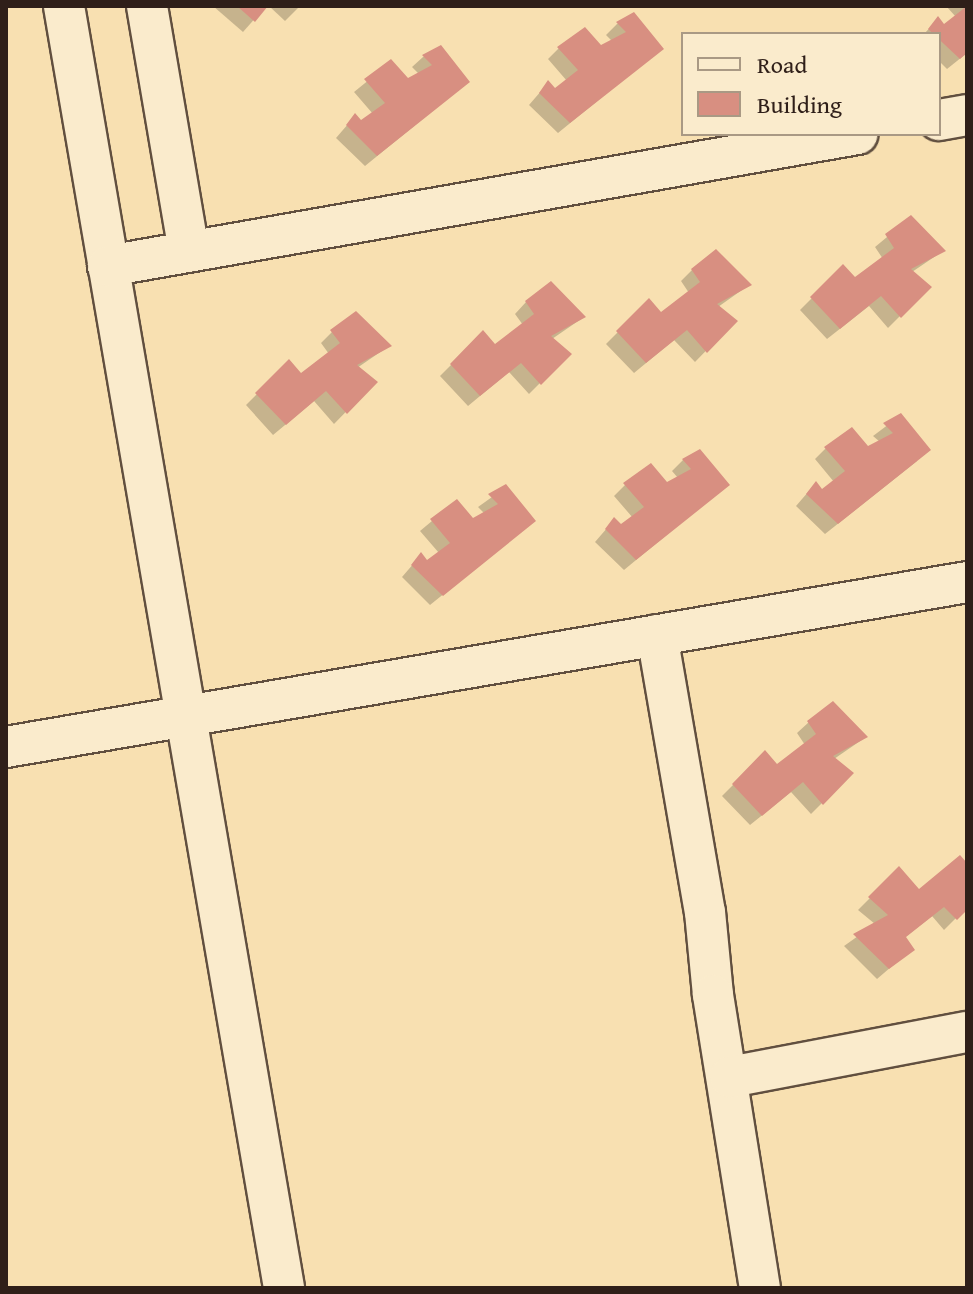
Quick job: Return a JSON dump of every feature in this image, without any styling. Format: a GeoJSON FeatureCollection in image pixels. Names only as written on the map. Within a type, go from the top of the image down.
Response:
{"type":"FeatureCollection","features":[{"type":"Feature","properties":{"kind":"street"},"geometry":{"type":"LineString","coordinates":[[64,6],[284,1288]]}},
{"type":"Feature","properties":{"kind":"street"},"geometry":{"type":"LineString","coordinates":[[147,6],[189,251]]}},
{"type":"Feature","properties":{"kind":"street"},"geometry":{"type":"LineString","coordinates":[[941,120],[967,115]]}},
{"type":"Feature","properties":{"kind":"street"},"geometry":{"type":"LineString","coordinates":[[108,266],[846,136]]}},
{"type":"Feature","properties":{"kind":"street"},"geometry":{"type":"LineString","coordinates":[[6,747],[967,582]]}},
{"type":"Feature","properties":{"kind":"street"},"geometry":{"type":"LineString","coordinates":[[657,635],[730,1077],[760,1288]]}},
{"type":"Feature","properties":{"kind":"street"},"geometry":{"type":"LineString","coordinates":[[730,1077],[967,1032]]}},
{"type":"Feature","properties":{"kind":"building"},"geometry":{"type":"Polygon","coordinates":[[[237,6],[268,6],[255,22],[237,6]]]}},
{"type":"Feature","properties":{"kind":"building"},"geometry":{"type":"Polygon","coordinates":[[[967,6],[967,53],[960,59],[941,41],[941,32],[928,29],[938,16],[944,24],[967,6]]]}},
{"type":"Feature","properties":{"kind":"building"},"geometry":{"type":"Polygon","coordinates":[[[634,12],[664,49],[570,123],[539,93],[548,80],[555,88],[578,70],[557,47],[585,27],[601,45],[626,32],[616,22],[634,12]]]}},
{"type":"Feature","properties":{"kind":"building"},"geometry":{"type":"Polygon","coordinates":[[[441,45],[470,82],[377,156],[346,125],[355,113],[361,120],[385,103],[364,79],[391,59],[408,78],[432,65],[422,55],[441,45]]]}},
{"type":"Feature","properties":{"kind":"building"},"geometry":{"type":"Polygon","coordinates":[[[911,215],[946,251],[911,269],[932,287],[901,318],[881,296],[840,329],[810,297],[843,264],[855,277],[894,248],[885,234],[911,215]]]}},
{"type":"Feature","properties":{"kind":"building"},"geometry":{"type":"Polygon","coordinates":[[[716,249],[752,285],[717,304],[738,321],[707,353],[687,330],[646,363],[616,331],[649,298],[661,312],[700,282],[691,269],[716,249]]]}},
{"type":"Feature","properties":{"kind":"building"},"geometry":{"type":"Polygon","coordinates":[[[551,281],[586,317],[551,336],[572,354],[541,385],[521,363],[480,396],[450,364],[483,330],[495,344],[534,314],[525,301],[551,281]]]}},
{"type":"Feature","properties":{"kind":"building"},"geometry":{"type":"Polygon","coordinates":[[[356,311],[392,346],[357,365],[378,382],[347,414],[326,391],[286,425],[255,393],[289,359],[301,373],[340,343],[330,330],[356,311]]]}},
{"type":"Feature","properties":{"kind":"building"},"geometry":{"type":"Polygon","coordinates":[[[901,413],[931,450],[838,524],[806,494],[816,481],[822,489],[845,471],[824,447],[852,427],[868,446],[893,433],[883,423],[901,413]]]}},
{"type":"Feature","properties":{"kind":"building"},"geometry":{"type":"Polygon","coordinates":[[[700,449],[730,485],[636,560],[605,529],[614,517],[621,524],[644,507],[623,483],[651,463],[667,482],[691,469],[682,459],[700,449]]]}},
{"type":"Feature","properties":{"kind":"building"},"geometry":{"type":"Polygon","coordinates":[[[506,484],[536,521],[443,596],[411,565],[421,552],[427,560],[450,543],[430,519],[457,499],[473,518],[498,504],[488,494],[506,484]]]}},
{"type":"Feature","properties":{"kind":"building"},"geometry":{"type":"Polygon","coordinates":[[[833,701],[868,737],[833,756],[854,773],[823,805],[803,782],[762,816],[732,784],[765,750],[777,764],[816,734],[807,721],[833,701]]]}},
{"type":"Feature","properties":{"kind":"building"},"geometry":{"type":"Polygon","coordinates":[[[960,855],[967,863],[967,910],[957,920],[944,907],[906,937],[915,950],[889,969],[853,934],[888,915],[868,897],[899,866],[919,889],[960,855]]]}}]}
